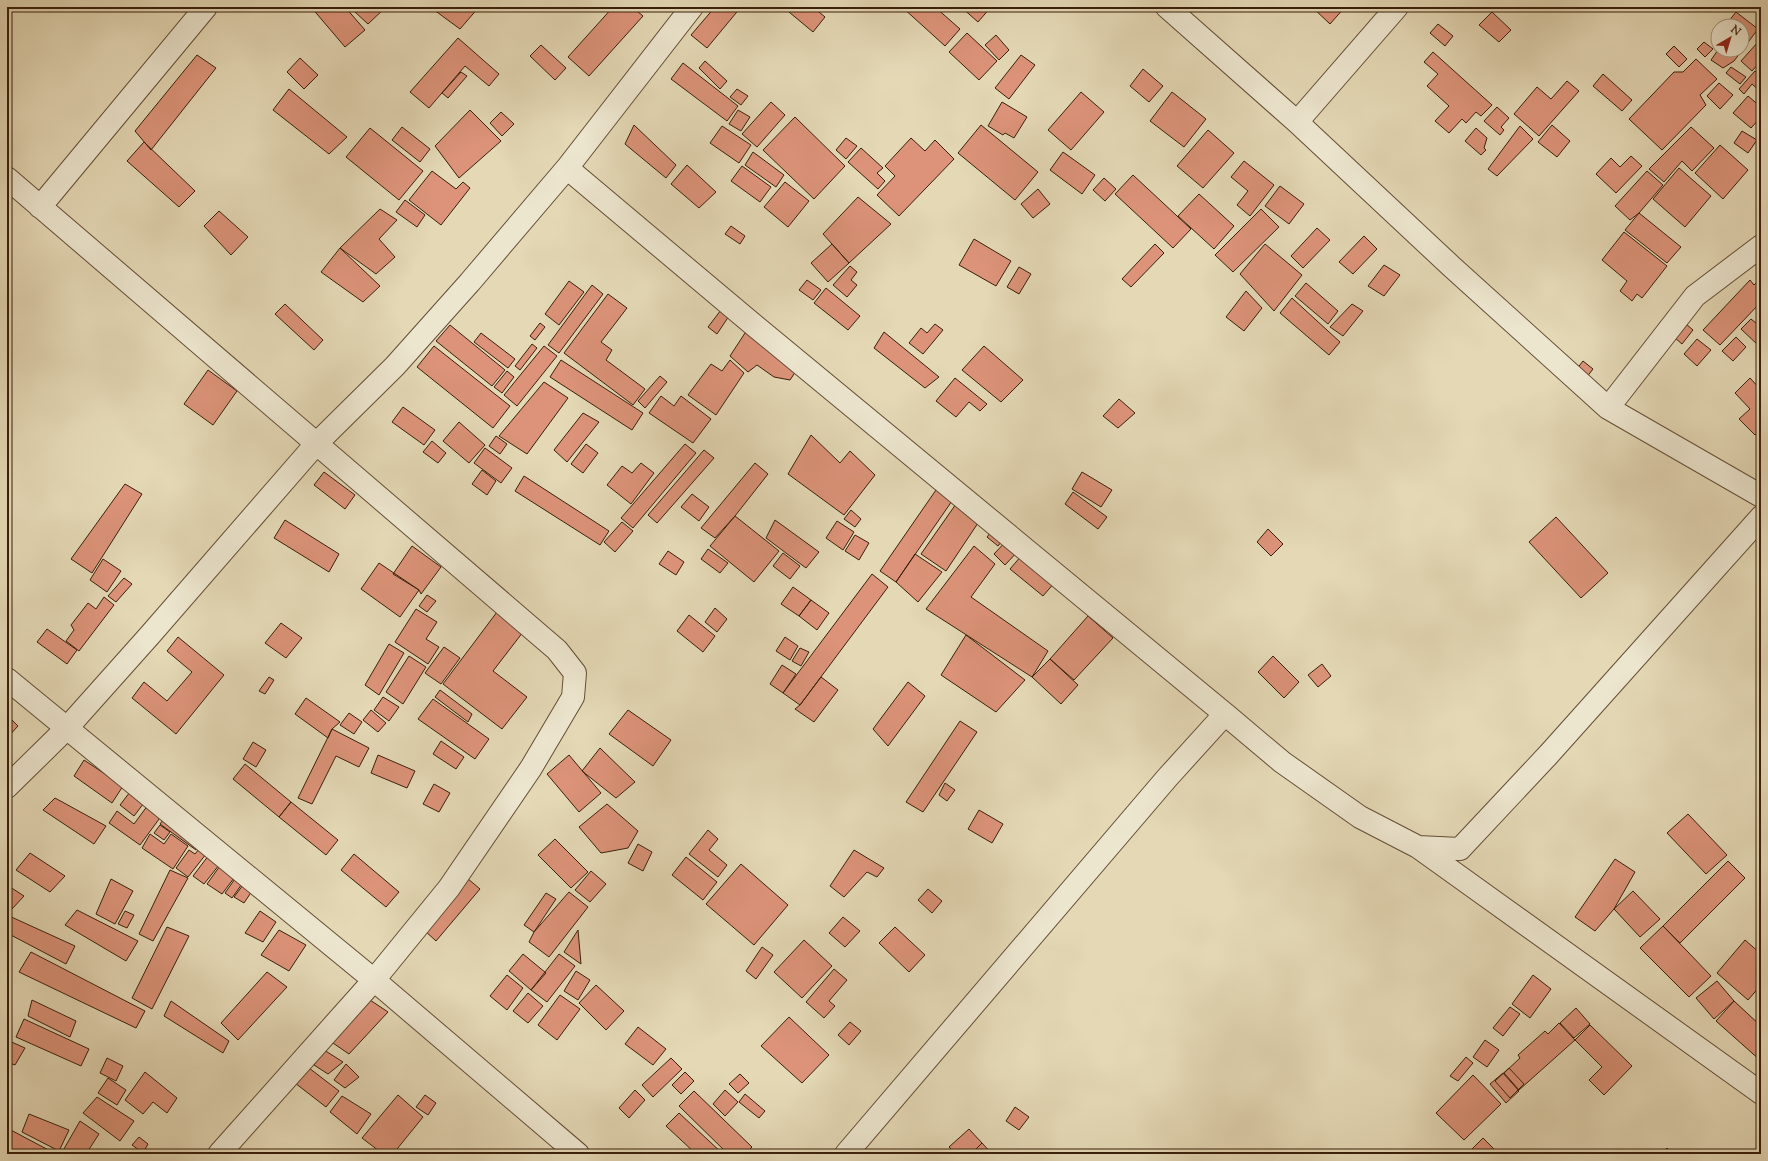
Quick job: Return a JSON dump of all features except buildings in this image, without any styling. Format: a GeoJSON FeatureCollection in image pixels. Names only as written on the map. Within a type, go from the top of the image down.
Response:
{"type":"FeatureCollection","features":[{"type":"Feature","properties":{"kind":"street"},"geometry":{"type":"LineString","coordinates":[[40,207],[206,7]]}},
{"type":"Feature","properties":{"kind":"street"},"geometry":{"type":"LineString","coordinates":[[7,787],[67,728],[316,444],[395,366],[470,282],[568,168],[692,7]]}},
{"type":"Feature","properties":{"kind":"street"},"geometry":{"type":"LineString","coordinates":[[1166,7],[1297,122],[1452,267],[1608,408],[1761,496]]}},
{"type":"Feature","properties":{"kind":"street"},"geometry":{"type":"LineString","coordinates":[[1297,122],[1397,7]]}},
{"type":"Feature","properties":{"kind":"street"},"geometry":{"type":"LineString","coordinates":[[568,168],[755,326],[1282,762],[1360,818],[1418,847],[1761,1092]]}},
{"type":"Feature","properties":{"kind":"street"},"geometry":{"type":"LineString","coordinates":[[7,178],[557,650],[575,673],[574,697],[531,768],[449,888],[374,980],[219,1154]]}},
{"type":"Feature","properties":{"kind":"street"},"geometry":{"type":"LineString","coordinates":[[1608,408],[1695,296],[1761,246]]}},
{"type":"Feature","properties":{"kind":"street"},"geometry":{"type":"LineString","coordinates":[[1418,847],[1460,849],[1549,754],[1761,516]]}},
{"type":"Feature","properties":{"kind":"street"},"geometry":{"type":"LineString","coordinates":[[7,679],[374,980],[578,1154]]}},
{"type":"Feature","properties":{"kind":"street"},"geometry":{"type":"LineString","coordinates":[[846,1154],[1167,778],[1225,714]]}}]}
